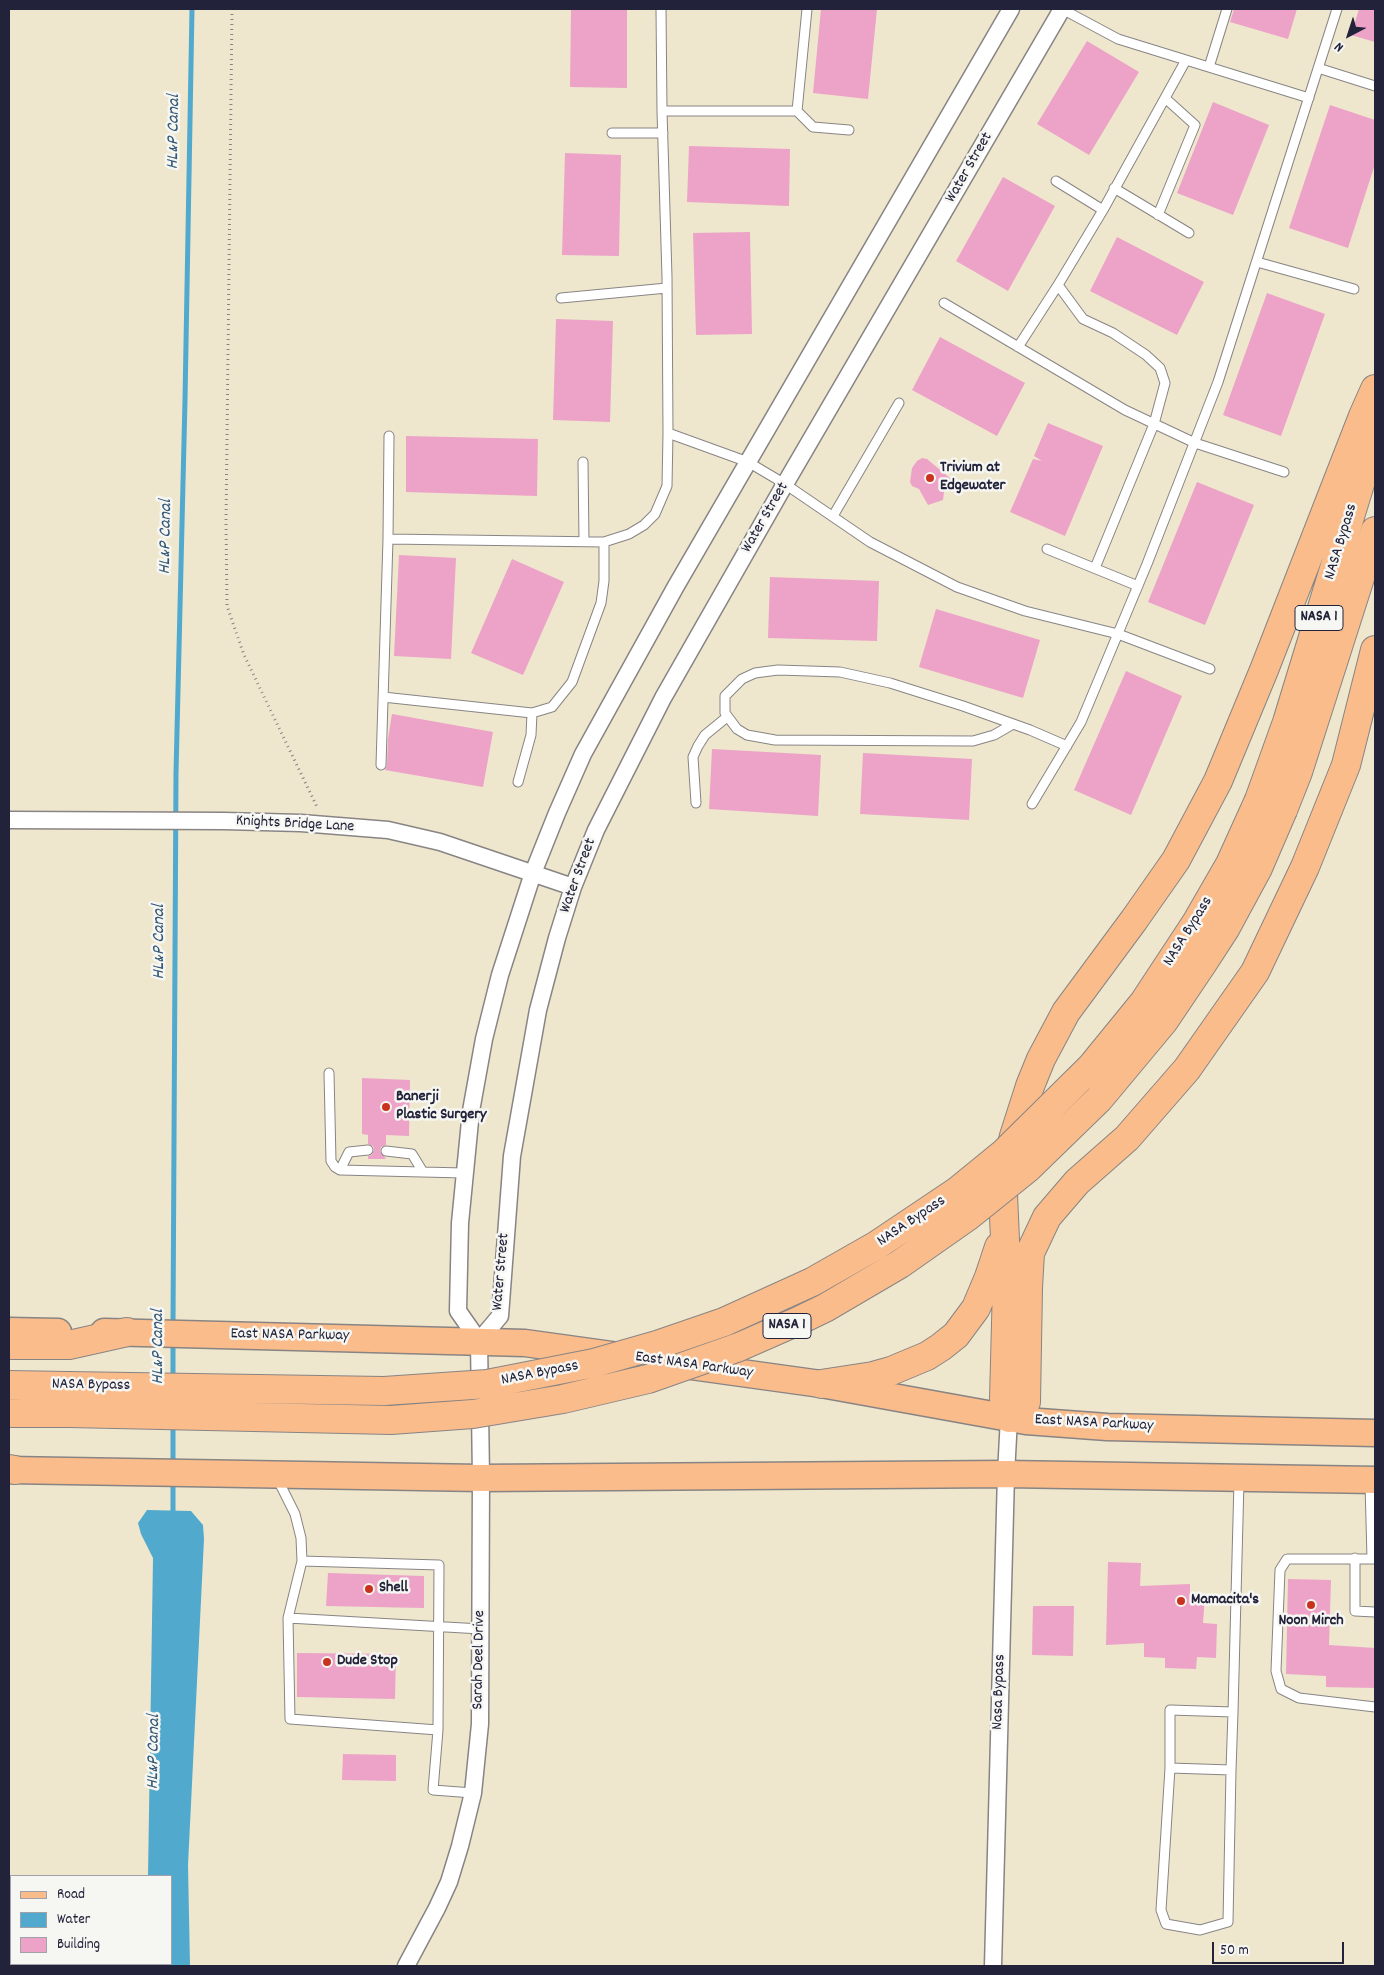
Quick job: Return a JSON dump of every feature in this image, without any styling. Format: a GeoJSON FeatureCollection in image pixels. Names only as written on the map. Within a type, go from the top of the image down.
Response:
{"type":"FeatureCollection","features":[{"type":"Feature","properties":{"kind":"highway"},"geometry":{"type":"LineString","coordinates":[[1375,389],[1218,781],[1176,860],[1066,1012],[1041,1059],[1020,1115],[1007,1163],[1003,1194],[1007,1285],[1004,1399],[1009,1418],[1026,1402],[1030,1253],[1046,1217],[1077,1182],[1127,1138],[1187,1069],[1255,972],[1306,867],[1346,765],[1375,650]]}},
{"type":"Feature","properties":{"kind":"highway","name":"NASA Bypass"},"geometry":{"type":"LineString","coordinates":[[9,1385],[384,1391],[487,1384],[586,1365],[657,1345],[724,1322],[812,1282],[877,1245],[956,1192],[1005,1152],[1073,1086],[1126,1026],[1179,950],[1230,864],[1259,800],[1287,722],[1375,435]]}},
{"type":"Feature","properties":{"kind":"highway","name":"NASA Bypass"},"geometry":{"type":"LineString","coordinates":[[9,1413],[391,1420],[473,1414],[563,1400],[648,1379],[722,1354],[825,1308],[900,1264],[967,1217],[1028,1168],[1099,1099],[1164,1021],[1203,963],[1244,895],[1284,810],[1375,532]]}},
{"type":"Feature","properties":{"kind":"highway"},"geometry":{"type":"LineString","coordinates":[[821,1384],[874,1376],[892,1371],[927,1356],[956,1335],[976,1308],[984,1293],[1004,1229]]}},
{"type":"Feature","properties":{"kind":"highway"},"geometry":{"type":"LineString","coordinates":[[9,1345],[69,1345],[127,1332]]}},
{"type":"Feature","properties":{"kind":"main road","name":"East NASA Parkway"},"geometry":{"type":"LineString","coordinates":[[9,1331],[127,1332],[525,1343],[821,1384],[1009,1418],[1107,1427],[1375,1433]]}},
{"type":"Feature","properties":{"kind":"main road"},"geometry":{"type":"LineString","coordinates":[[11,1469],[481,1478],[1006,1474],[1373,1480]]}},
{"type":"Feature","properties":{"kind":"street"},"geometry":{"type":"LineString","coordinates":[[479,1341],[458,1311],[460,1223],[471,1111],[484,1039],[500,975],[533,873],[556,813],[583,754],[676,586],[1011,9]]}},
{"type":"Feature","properties":{"kind":"street","name":"Water Street"},"geometry":{"type":"LineString","coordinates":[[479,1341],[500,1316],[512,1156],[522,1093],[546,976],[573,887],[596,830],[645,730],[785,484],[1062,9]]}},
{"type":"Feature","properties":{"kind":"street","name":"Knights Bridge Lane"},"geometry":{"type":"LineString","coordinates":[[9,820],[224,821],[326,825],[388,830],[440,842],[573,887]]}},
{"type":"Feature","properties":{"kind":"street","name":"Sarah Deel Drive"},"geometry":{"type":"LineString","coordinates":[[406,1966],[438,1908],[449,1882],[473,1794],[480,1724],[481,1478],[479,1341]]}},
{"type":"Feature","properties":{"kind":"street","name":"Nasa Bypass"},"geometry":{"type":"LineString","coordinates":[[993,1966],[1009,1418]]}},
{"type":"Feature","properties":{"kind":"lane"},"geometry":{"type":"LineString","coordinates":[[388,539],[604,542],[629,534],[644,525],[655,514],[667,486],[668,433],[661,9]]}},
{"type":"Feature","properties":{"kind":"lane"},"geometry":{"type":"LineString","coordinates":[[796,111],[807,9]]}},
{"type":"Feature","properties":{"kind":"lane"},"geometry":{"type":"LineString","coordinates":[[1062,9],[1118,39],[1309,98]]}},
{"type":"Feature","properties":{"kind":"lane"},"geometry":{"type":"LineString","coordinates":[[1209,67],[1227,9]]}},
{"type":"Feature","properties":{"kind":"lane"},"geometry":{"type":"LineString","coordinates":[[1032,804],[1081,722],[1195,443],[1218,382],[1337,9]]}},
{"type":"Feature","properties":{"kind":"lane"},"geometry":{"type":"LineString","coordinates":[[1018,347],[1103,210],[1186,60]]}},
{"type":"Feature","properties":{"kind":"lane"},"geometry":{"type":"LineString","coordinates":[[1318,68],[1375,86]]}},
{"type":"Feature","properties":{"kind":"lane"},"geometry":{"type":"LineString","coordinates":[[1158,215],[1195,125],[1165,98]]}},
{"type":"Feature","properties":{"kind":"lane"},"geometry":{"type":"LineString","coordinates":[[662,111],[796,111],[813,127],[849,130]]}},
{"type":"Feature","properties":{"kind":"lane"},"geometry":{"type":"LineString","coordinates":[[612,133],[663,134]]}},
{"type":"Feature","properties":{"kind":"lane"},"geometry":{"type":"LineString","coordinates":[[1056,181],[1103,210]]}},
{"type":"Feature","properties":{"kind":"lane"},"geometry":{"type":"LineString","coordinates":[[1114,188],[1189,233]]}},
{"type":"Feature","properties":{"kind":"lane"},"geometry":{"type":"LineString","coordinates":[[1257,262],[1354,289]]}},
{"type":"Feature","properties":{"kind":"lane"},"geometry":{"type":"LineString","coordinates":[[1058,285],[1083,318],[1146,355],[1160,368],[1165,383],[1154,424],[1095,568]]}},
{"type":"Feature","properties":{"kind":"lane"},"geometry":{"type":"LineString","coordinates":[[561,298],[667,288]]}},
{"type":"Feature","properties":{"kind":"lane"},"geometry":{"type":"LineString","coordinates":[[944,303],[1125,410],[1195,443],[1284,472]]}},
{"type":"Feature","properties":{"kind":"lane"},"geometry":{"type":"LineString","coordinates":[[833,516],[898,403]]}},
{"type":"Feature","properties":{"kind":"lane"},"geometry":{"type":"LineString","coordinates":[[668,433],[692,440],[748,462],[785,484],[870,542],[957,587],[1025,611],[1118,634],[1210,669]]}},
{"type":"Feature","properties":{"kind":"lane"},"geometry":{"type":"LineString","coordinates":[[381,765],[388,539],[389,436]]}},
{"type":"Feature","properties":{"kind":"lane"},"geometry":{"type":"LineString","coordinates":[[583,462],[584,541]]}},
{"type":"Feature","properties":{"kind":"lane"},"geometry":{"type":"LineString","coordinates":[[383,697],[532,713],[552,707],[572,682],[600,603],[604,581],[604,542]]}},
{"type":"Feature","properties":{"kind":"lane"},"geometry":{"type":"LineString","coordinates":[[1047,549],[1138,586]]}},
{"type":"Feature","properties":{"kind":"lane"},"geometry":{"type":"LineString","coordinates":[[1013,724],[994,735],[973,741],[775,740],[747,735],[737,729],[725,713],[724,696],[732,687],[755,673],[778,670],[840,672],[890,683],[1013,724],[1067,746]]}},
{"type":"Feature","properties":{"kind":"lane"},"geometry":{"type":"LineString","coordinates":[[518,782],[531,735],[532,713]]}},
{"type":"Feature","properties":{"kind":"lane"},"geometry":{"type":"LineString","coordinates":[[696,803],[693,757],[705,735],[728,717]]}},
{"type":"Feature","properties":{"kind":"lane"},"geometry":{"type":"LineString","coordinates":[[329,1072],[331,1161],[340,1170],[464,1173]]}},
{"type":"Feature","properties":{"kind":"lane"},"geometry":{"type":"LineString","coordinates":[[340,1170],[349,1152],[368,1150]]}},
{"type":"Feature","properties":{"kind":"lane"},"geometry":{"type":"LineString","coordinates":[[386,1151],[412,1154],[423,1172]]}},
{"type":"Feature","properties":{"kind":"lane"},"geometry":{"type":"LineString","coordinates":[[276,1475],[295,1514],[301,1538],[302,1561],[288,1618],[290,1719],[438,1730]]}},
{"type":"Feature","properties":{"kind":"lane"},"geometry":{"type":"LineString","coordinates":[[1233,1712],[1170,1710],[1170,1768],[1161,1910],[1166,1924],[1200,1930],[1228,1922],[1239,1478]]}},
{"type":"Feature","properties":{"kind":"lane"},"geometry":{"type":"LineString","coordinates":[[1373,1480],[1373,1559],[1287,1559],[1280,1570],[1276,1671],[1281,1689],[1299,1698],[1375,1707]]}},
{"type":"Feature","properties":{"kind":"lane"},"geometry":{"type":"LineString","coordinates":[[1355,1558],[1355,1611],[1375,1612]]}},
{"type":"Feature","properties":{"kind":"lane"},"geometry":{"type":"LineString","coordinates":[[302,1561],[439,1565],[438,1730],[432,1790],[473,1794]]}},
{"type":"Feature","properties":{"kind":"lane"},"geometry":{"type":"LineString","coordinates":[[288,1618],[481,1629]]}},
{"type":"Feature","properties":{"kind":"lane"},"geometry":{"type":"LineString","coordinates":[[1170,1768],[1231,1770]]}},
{"type":"Feature","properties":{"kind":"path"},"geometry":{"type":"LineString","coordinates":[[232,9],[226,493],[227,606],[244,655],[326,825]]}},
{"type":"Feature","properties":{"kind":"water"},"geometry":{"type":"Polygon","coordinates":[[[147,1510],[191,1511],[203,1525],[204,1539],[188,1865],[190,1966],[150,1966],[172,1965],[172,1875],[148,1875],[153,1558],[141,1534],[138,1523],[147,1510]]]}},
{"type":"Feature","properties":{"kind":"building"},"geometry":{"type":"Polygon","coordinates":[[[571,9],[627,9],[627,88],[570,87],[571,9]]]}},
{"type":"Feature","properties":{"kind":"building"},"geometry":{"type":"Polygon","coordinates":[[[821,9],[877,9],[868,99],[813,93],[821,9]]]}},
{"type":"Feature","properties":{"kind":"building"},"geometry":{"type":"Polygon","coordinates":[[[1234,9],[1297,9],[1288,39],[1230,22],[1234,9]]]}},
{"type":"Feature","properties":{"kind":"building"},"geometry":{"type":"Polygon","coordinates":[[[1359,9],[1375,9],[1375,42],[1351,35],[1359,9]]]}},
{"type":"Feature","properties":{"kind":"building"},"geometry":{"type":"Polygon","coordinates":[[[1087,41],[1139,72],[1089,155],[1037,124],[1087,41]]]}},
{"type":"Feature","properties":{"kind":"building"},"geometry":{"type":"Polygon","coordinates":[[[1213,102],[1269,125],[1233,215],[1177,193],[1213,102]]]}},
{"type":"Feature","properties":{"kind":"building"},"geometry":{"type":"Polygon","coordinates":[[[1330,105],[1375,120],[1375,164],[1348,248],[1289,228],[1330,105]]]}},
{"type":"Feature","properties":{"kind":"building"},"geometry":{"type":"Polygon","coordinates":[[[689,146],[790,149],[789,206],[687,202],[689,146]]]}},
{"type":"Feature","properties":{"kind":"building"},"geometry":{"type":"Polygon","coordinates":[[[565,153],[621,155],[619,256],[562,255],[565,153]]]}},
{"type":"Feature","properties":{"kind":"building"},"geometry":{"type":"Polygon","coordinates":[[[1003,177],[1055,206],[1008,291],[956,261],[1003,177]]]}},
{"type":"Feature","properties":{"kind":"building"},"geometry":{"type":"Polygon","coordinates":[[[750,232],[752,334],[696,335],[693,233],[750,232]]]}},
{"type":"Feature","properties":{"kind":"building"},"geometry":{"type":"Polygon","coordinates":[[[1117,237],[1204,282],[1177,335],[1090,291],[1117,237]]]}},
{"type":"Feature","properties":{"kind":"building"},"geometry":{"type":"Polygon","coordinates":[[[1267,293],[1325,314],[1281,436],[1223,415],[1267,293]]]}},
{"type":"Feature","properties":{"kind":"building"},"geometry":{"type":"Polygon","coordinates":[[[556,319],[613,321],[610,422],[553,420],[556,319]]]}},
{"type":"Feature","properties":{"kind":"building"},"geometry":{"type":"Polygon","coordinates":[[[940,337],[1025,383],[997,436],[912,390],[940,337]]]}},
{"type":"Feature","properties":{"kind":"building"},"geometry":{"type":"Polygon","coordinates":[[[1048,423],[1103,446],[1065,536],[1010,512],[1033,459],[1042,461],[1034,456],[1048,423]]]}},
{"type":"Feature","properties":{"kind":"building"},"geometry":{"type":"Polygon","coordinates":[[[406,436],[538,439],[537,496],[406,492],[406,436]]]}},
{"type":"Feature","properties":{"kind":"building","name":"Trivium at Edgewater"},"geometry":{"type":"Polygon","coordinates":[[[922,458],[927,459],[951,479],[951,485],[944,492],[943,500],[928,505],[919,489],[912,486],[910,482],[912,468],[922,458]]]}},
{"type":"Feature","properties":{"kind":"building"},"geometry":{"type":"Polygon","coordinates":[[[1197,482],[1254,505],[1205,625],[1148,602],[1197,482]]]}},
{"type":"Feature","properties":{"kind":"building"},"geometry":{"type":"Polygon","coordinates":[[[399,555],[456,558],[451,659],[394,656],[399,555]]]}},
{"type":"Feature","properties":{"kind":"building"},"geometry":{"type":"Polygon","coordinates":[[[512,559],[564,582],[523,675],[471,653],[512,559]]]}},
{"type":"Feature","properties":{"kind":"building"},"geometry":{"type":"Polygon","coordinates":[[[770,577],[879,581],[877,641],[768,638],[770,577]]]}},
{"type":"Feature","properties":{"kind":"building"},"geometry":{"type":"Polygon","coordinates":[[[936,609],[1040,640],[1023,698],[919,667],[936,609]]]}},
{"type":"Feature","properties":{"kind":"building"},"geometry":{"type":"Polygon","coordinates":[[[1126,671],[1182,696],[1131,815],[1074,790],[1126,671]]]}},
{"type":"Feature","properties":{"kind":"building"},"geometry":{"type":"Polygon","coordinates":[[[392,714],[493,732],[483,787],[385,770],[392,714]]]}},
{"type":"Feature","properties":{"kind":"building"},"geometry":{"type":"Polygon","coordinates":[[[712,749],[821,755],[818,816],[709,809],[712,749]]]}},
{"type":"Feature","properties":{"kind":"building"},"geometry":{"type":"Polygon","coordinates":[[[863,753],[972,759],[969,820],[860,814],[863,753]]]}},
{"type":"Feature","properties":{"kind":"building","name":"Banerji Plastic Surgery"},"geometry":{"type":"Polygon","coordinates":[[[362,1078],[410,1080],[409,1136],[386,1135],[386,1145],[381,1147],[380,1151],[386,1159],[368,1159],[368,1156],[372,1155],[374,1150],[373,1146],[368,1144],[368,1135],[362,1134],[362,1078]]]}},
{"type":"Feature","properties":{"kind":"building"},"geometry":{"type":"Polygon","coordinates":[[[1108,1562],[1141,1563],[1140,1586],[1190,1584],[1190,1594],[1205,1595],[1203,1623],[1217,1624],[1216,1658],[1197,1657],[1196,1669],[1165,1668],[1165,1658],[1144,1657],[1144,1643],[1106,1645],[1108,1562]]]}},
{"type":"Feature","properties":{"kind":"building"},"geometry":{"type":"Polygon","coordinates":[[[328,1573],[424,1576],[424,1608],[326,1606],[328,1573]]]}},
{"type":"Feature","properties":{"kind":"building"},"geometry":{"type":"Polygon","coordinates":[[[1288,1579],[1331,1580],[1329,1645],[1375,1648],[1375,1688],[1326,1687],[1326,1676],[1286,1674],[1288,1579]]]}},
{"type":"Feature","properties":{"kind":"building"},"geometry":{"type":"Polygon","coordinates":[[[1033,1606],[1074,1606],[1073,1656],[1032,1655],[1033,1606]]]}},
{"type":"Feature","properties":{"kind":"building"},"geometry":{"type":"Polygon","coordinates":[[[297,1653],[396,1654],[395,1699],[297,1697],[297,1653]]]}},
{"type":"Feature","properties":{"kind":"building"},"geometry":{"type":"Polygon","coordinates":[[[343,1754],[396,1755],[396,1781],[342,1780],[343,1754]]]}},
{"type":"Feature","properties":{"kind":"waterway","name":"HL&P Canal"},"geometry":{"type":"LineString","coordinates":[[173,1326],[176,773],[192,9]]}},
{"type":"Feature","properties":{"kind":"waterway","name":"HL&P Canal"},"geometry":{"type":"LineString","coordinates":[[173,1342],[173,1381]]}},
{"type":"Feature","properties":{"kind":"waterway","name":"HL&P Canal"},"geometry":{"type":"LineString","coordinates":[[173,1424],[173,1466]]}},
{"type":"Feature","properties":{"kind":"waterway","name":"HL&P Canal"},"geometry":{"type":"LineString","coordinates":[[173,1479],[173,1516]]}},
{"type":"Feature","properties":{"kind":"place","name":"Trivium at Edgewater"},"geometry":{"type":"Point","coordinates":[930,478]}},
{"type":"Feature","properties":{"kind":"place","name":"Banerji Plastic Surgery"},"geometry":{"type":"Point","coordinates":[386,1107]}},
{"type":"Feature","properties":{"kind":"place","name":"Shell"},"geometry":{"type":"Point","coordinates":[369,1589]}},
{"type":"Feature","properties":{"kind":"place","name":"Mamacita's"},"geometry":{"type":"Point","coordinates":[1181,1601]}},
{"type":"Feature","properties":{"kind":"place","name":"Noon Mirch"},"geometry":{"type":"Point","coordinates":[1311,1605]}},
{"type":"Feature","properties":{"kind":"place","name":"Dude Stop"},"geometry":{"type":"Point","coordinates":[327,1662]}}]}
